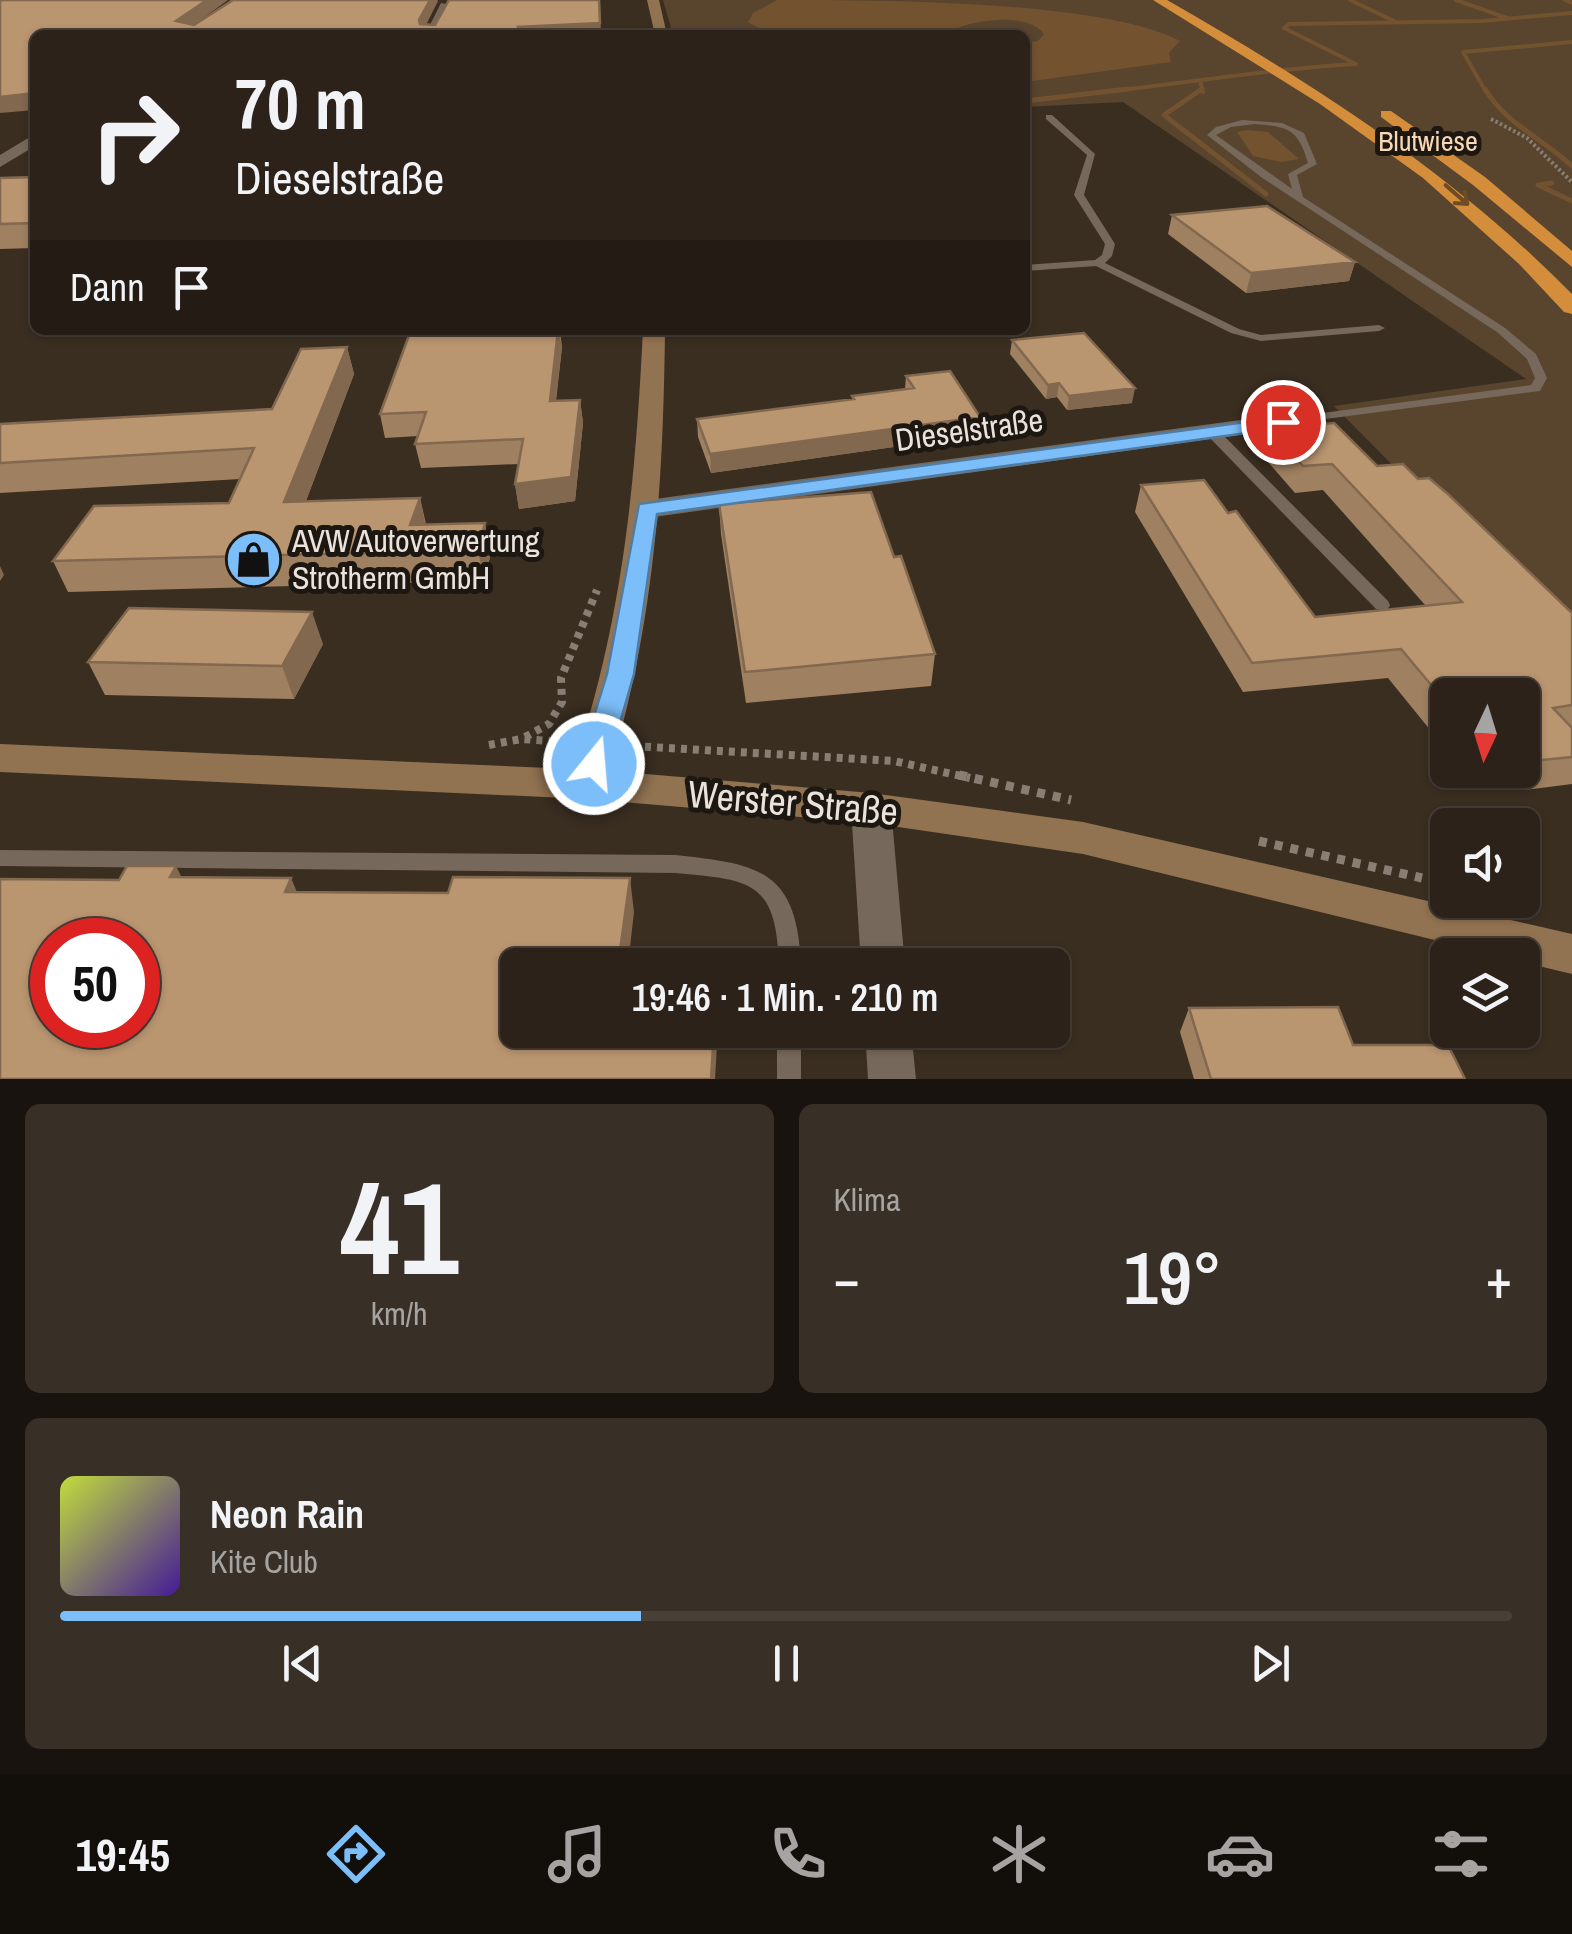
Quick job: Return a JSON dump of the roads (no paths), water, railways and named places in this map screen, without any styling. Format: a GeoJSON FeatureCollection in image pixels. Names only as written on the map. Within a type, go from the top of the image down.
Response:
{"type":"FeatureCollection","features":[{"type":"Feature","properties":{"kind":"highway"},"geometry":{"type":"LineString","coordinates":[[1159,0],[1374,129],[1452,190],[1572,306]]}},
{"type":"Feature","properties":{"kind":"highway"},"geometry":{"type":"LineString","coordinates":[[1183,0],[1270,47]]}},
{"type":"Feature","properties":{"kind":"highway"},"geometry":{"type":"LineString","coordinates":[[1368,103],[1480,181],[1572,260]]}},
{"type":"Feature","properties":{"kind":"main road"},"geometry":{"type":"LineString","coordinates":[[653,0],[661,30]]}},
{"type":"Feature","properties":{"kind":"main road"},"geometry":{"type":"LineString","coordinates":[[587,784],[620,674],[646,509],[654,335]]}},
{"type":"Feature","properties":{"kind":"main road","name":"Werster Straße"},"geometry":{"type":"LineString","coordinates":[[0,758],[587,784],[871,808],[1083,838],[1572,954]]}},
{"type":"Feature","properties":{"kind":"street"},"geometry":{"type":"LineString","coordinates":[[433,30],[445,5]]}},
{"type":"Feature","properties":{"kind":"street"},"geometry":{"type":"LineString","coordinates":[[0,147],[29,143]]}},
{"type":"Feature","properties":{"kind":"street"},"geometry":{"type":"LineString","coordinates":[[0,162],[29,143]]}},
{"type":"Feature","properties":{"kind":"street","name":"Dieselstraße"},"geometry":{"type":"LineString","coordinates":[[646,509],[1300,420]]}},
{"type":"Feature","properties":{"kind":"street"},"geometry":{"type":"LineString","coordinates":[[871,808],[883,948]]}},
{"type":"Feature","properties":{"kind":"street"},"geometry":{"type":"LineString","coordinates":[[889,1048],[892,1079]]}},
{"type":"Feature","properties":{"kind":"lane"},"geometry":{"type":"LineString","coordinates":[[1030,268],[1098,262],[1107,256],[1110,244],[1079,195],[1091,154],[1049,117]]}},
{"type":"Feature","properties":{"kind":"lane"},"geometry":{"type":"LineString","coordinates":[[1300,198],[1292,174],[1313,164],[1302,136],[1279,126],[1250,123],[1216,129],[1211,135],[1300,198],[1502,330],[1532,358],[1540,378],[1536,388],[1300,420]]}},
{"type":"Feature","properties":{"kind":"lane"},"geometry":{"type":"LineString","coordinates":[[1098,262],[1235,331],[1261,338],[1379,328]]}},
{"type":"Feature","properties":{"kind":"lane"},"geometry":{"type":"LineString","coordinates":[[1212,432],[1382,605]]}},
{"type":"Feature","properties":{"kind":"lane"},"geometry":{"type":"LineString","coordinates":[[0,858],[674,864],[738,869],[772,888],[787,913],[789,948]]}},
{"type":"Feature","properties":{"kind":"lane"},"geometry":{"type":"LineString","coordinates":[[789,1079],[790,1048]]}},
{"type":"Feature","properties":{"kind":"waterway"},"geometry":{"type":"LineString","coordinates":[[1350,0],[1394,21]]}},
{"type":"Feature","properties":{"kind":"waterway"},"geometry":{"type":"LineString","coordinates":[[1456,0],[1507,18]]}},
{"type":"Feature","properties":{"kind":"waterway"},"geometry":{"type":"LineString","coordinates":[[1565,0],[1572,3]]}},
{"type":"Feature","properties":{"kind":"waterway"},"geometry":{"type":"LineString","coordinates":[[1106,92],[1356,64],[1284,28],[1289,24],[1482,21],[1572,13]]}},
{"type":"Feature","properties":{"kind":"waterway"},"geometry":{"type":"LineString","coordinates":[[1486,92],[1463,52],[1572,42]]}},
{"type":"Feature","properties":{"kind":"waterway"},"geometry":{"type":"LineString","coordinates":[[1200,81],[1203,92]]}},
{"type":"Feature","properties":{"kind":"waterway"},"geometry":{"type":"LineString","coordinates":[[1030,100],[1128,89]]}},
{"type":"Feature","properties":{"kind":"waterway"},"geometry":{"type":"LineString","coordinates":[[1202,89],[1164,115],[1266,194]]}},
{"type":"Feature","properties":{"kind":"waterway"},"geometry":{"type":"LineString","coordinates":[[1485,89],[1514,121],[1572,166]]}},
{"type":"Feature","properties":{"kind":"waterway"},"geometry":{"type":"LineString","coordinates":[[1552,183],[1538,185],[1572,201]]}},
{"type":"Feature","properties":{"kind":"place","name":"AVW Autoverwertung Strotherm GmbH"},"geometry":{"type":"Point","coordinates":[253,559]}},
{"type":"Feature","properties":{"kind":"park label","name":"Blutwiese"},"geometry":{"type":"Point","coordinates":[1428,141]}}]}
